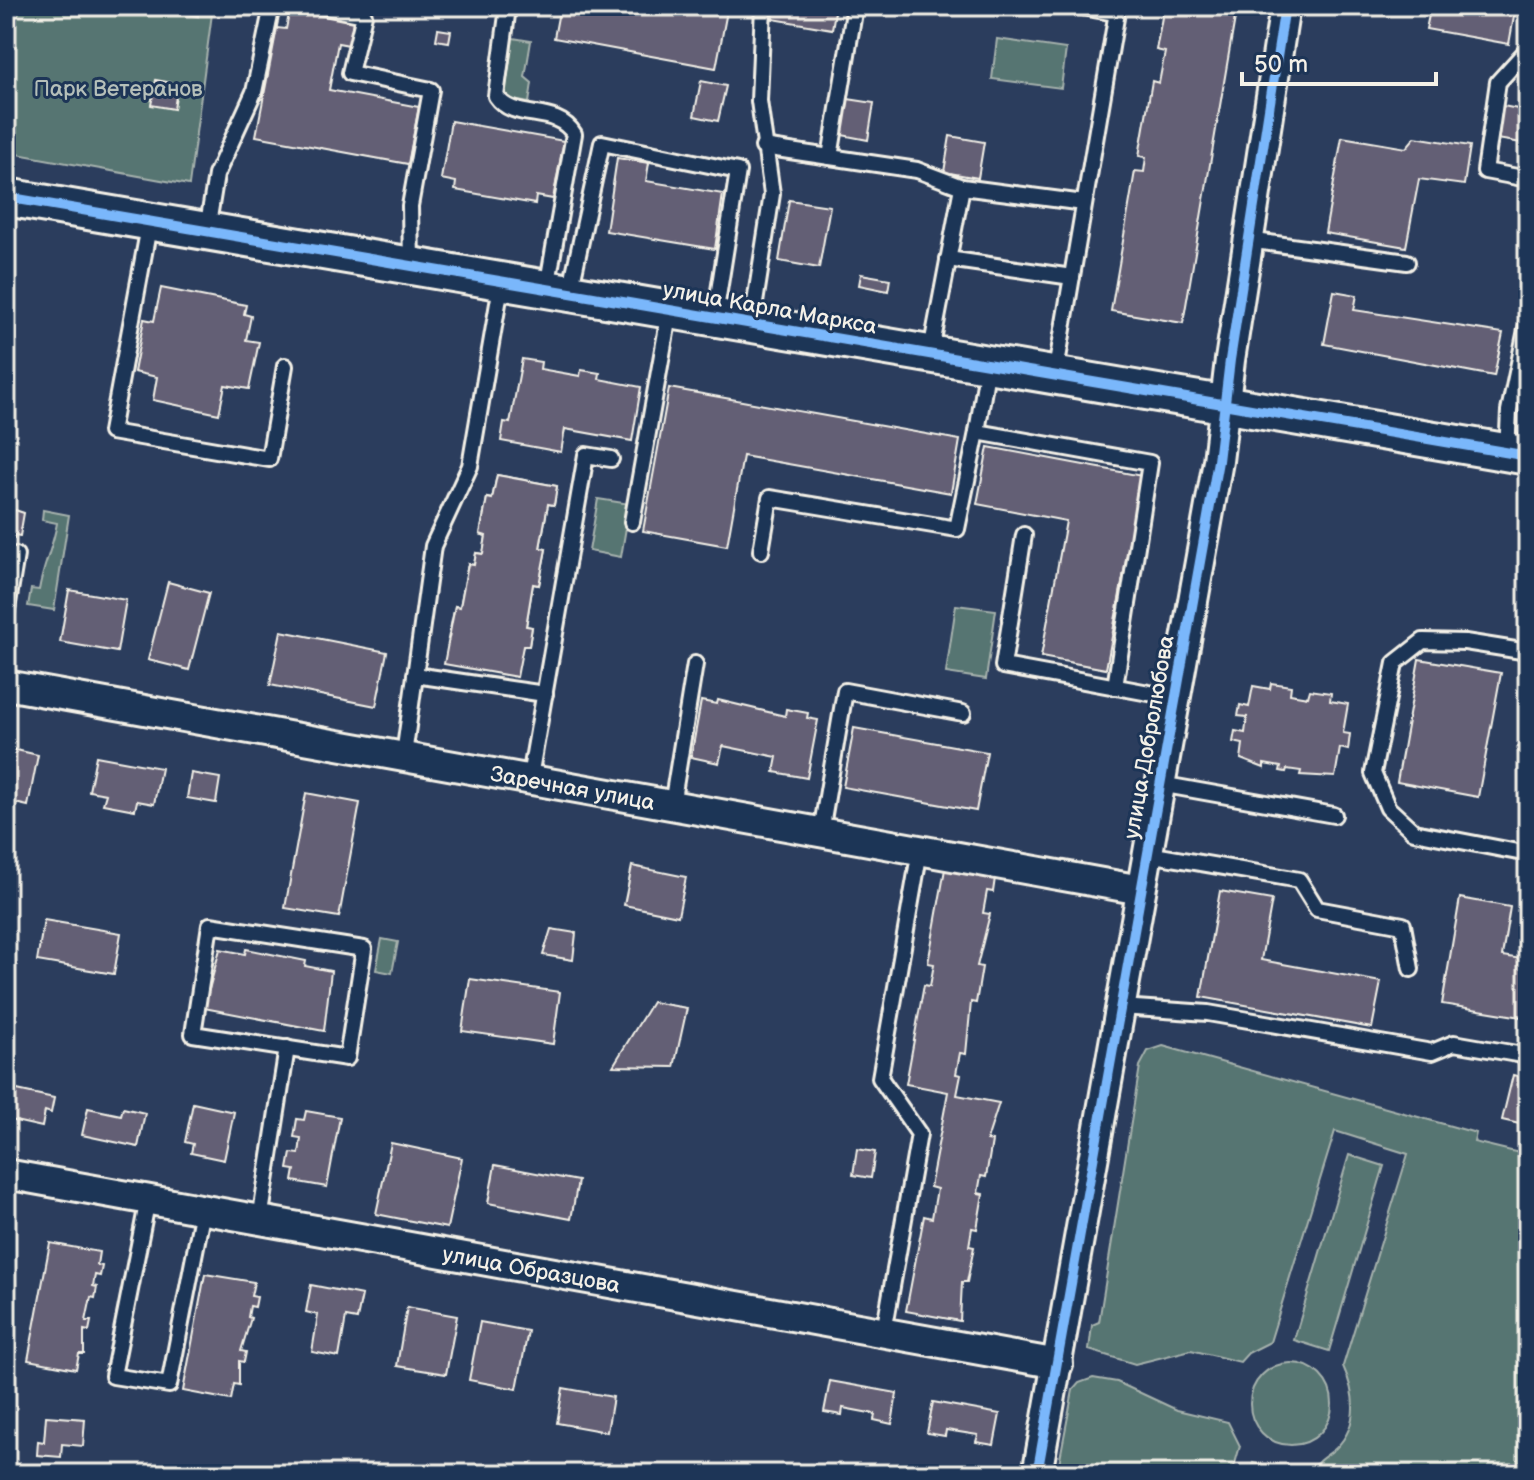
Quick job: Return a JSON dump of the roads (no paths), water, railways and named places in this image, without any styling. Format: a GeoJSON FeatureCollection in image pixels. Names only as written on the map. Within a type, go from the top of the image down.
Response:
{"type":"FeatureCollection","features":[{"type":"Feature","properties":{"kind":"street","name":"улица Добролюбова"},"geometry":{"type":"LineString","coordinates":[[1037,1474],[1218,461],[1248,240],[1285,6]]}},
{"type":"Feature","properties":{"kind":"street","name":"улица Карла Маркса"},"geometry":{"type":"LineString","coordinates":[[6,197],[1518,454]]}},
{"type":"Feature","properties":{"kind":"street","name":"Заречная улица"},"geometry":{"type":"LineString","coordinates":[[6,685],[530,777],[1141,890]]}},
{"type":"Feature","properties":{"kind":"street","name":"улица Образцова"},"geometry":{"type":"LineString","coordinates":[[6,1174],[1058,1364]]}},
{"type":"Feature","properties":{"kind":"lane"},"geometry":{"type":"LineString","coordinates":[[207,230],[216,175],[254,92],[272,6]]}},
{"type":"Feature","properties":{"kind":"lane"},"geometry":{"type":"LineString","coordinates":[[319,6],[364,15],[350,73],[431,90],[410,206],[411,264]]}},
{"type":"Feature","properties":{"kind":"lane"},"geometry":{"type":"LineString","coordinates":[[505,6],[507,15],[496,96],[508,108],[560,119],[574,134],[558,290]]}},
{"type":"Feature","properties":{"kind":"lane"},"geometry":{"type":"LineString","coordinates":[[752,323],[772,194],[763,147],[759,101],[763,6]]}},
{"type":"Feature","properties":{"kind":"lane"},"geometry":{"type":"LineString","coordinates":[[830,157],[855,6]]}},
{"type":"Feature","properties":{"kind":"lane"},"geometry":{"type":"LineString","coordinates":[[1055,377],[1117,10],[1076,6]]}},
{"type":"Feature","properties":{"kind":"lane"},"geometry":{"type":"LineString","coordinates":[[1528,49],[1498,82],[1485,171],[1528,179]]}},
{"type":"Feature","properties":{"kind":"lane"},"geometry":{"type":"LineString","coordinates":[[558,290],[602,143],[738,171],[715,317]]}},
{"type":"Feature","properties":{"kind":"lane"},"geometry":{"type":"LineString","coordinates":[[763,147],[917,170],[962,187],[1084,203]]}},
{"type":"Feature","properties":{"kind":"lane"},"geometry":{"type":"LineString","coordinates":[[930,356],[962,187]]}},
{"type":"Feature","properties":{"kind":"lane"},"geometry":{"type":"LineString","coordinates":[[150,221],[111,432],[269,459],[285,366]]}},
{"type":"Feature","properties":{"kind":"lane"},"geometry":{"type":"LineString","coordinates":[[1248,240],[1407,262]]}},
{"type":"Feature","properties":{"kind":"lane"},"geometry":{"type":"LineString","coordinates":[[948,259],[1072,277]]}},
{"type":"Feature","properties":{"kind":"lane"},"geometry":{"type":"LineString","coordinates":[[404,755],[433,546],[470,466],[502,280]]}},
{"type":"Feature","properties":{"kind":"lane"},"geometry":{"type":"LineString","coordinates":[[632,522],[670,310]]}},
{"type":"Feature","properties":{"kind":"lane"},"geometry":{"type":"LineString","coordinates":[[1518,454],[1509,411],[1528,320]]}},
{"type":"Feature","properties":{"kind":"lane"},"geometry":{"type":"LineString","coordinates":[[761,551],[770,498],[957,529],[988,365]]}},
{"type":"Feature","properties":{"kind":"lane"},"geometry":{"type":"LineString","coordinates":[[977,432],[1150,463],[1115,687]]}},
{"type":"Feature","properties":{"kind":"lane"},"geometry":{"type":"LineString","coordinates":[[530,777],[586,455],[611,459]]}},
{"type":"Feature","properties":{"kind":"lane"},"geometry":{"type":"LineString","coordinates":[[1024,535],[1003,666],[1176,698]]}},
{"type":"Feature","properties":{"kind":"lane"},"geometry":{"type":"LineString","coordinates":[[6,615],[16,555]]}},
{"type":"Feature","properties":{"kind":"lane"},"geometry":{"type":"LineString","coordinates":[[1528,652],[1465,642],[1423,641],[1395,663],[1373,773],[1388,808],[1414,832],[1528,854]]}},
{"type":"Feature","properties":{"kind":"lane"},"geometry":{"type":"LineString","coordinates":[[672,805],[695,664]]}},
{"type":"Feature","properties":{"kind":"lane"},"geometry":{"type":"LineString","coordinates":[[415,675],[545,694]]}},
{"type":"Feature","properties":{"kind":"lane"},"geometry":{"type":"LineString","coordinates":[[821,832],[845,691],[963,713]]}},
{"type":"Feature","properties":{"kind":"lane"},"geometry":{"type":"LineString","coordinates":[[1160,784],[1334,815]]}},
{"type":"Feature","properties":{"kind":"lane"},"geometry":{"type":"LineString","coordinates":[[884,1332],[919,1134],[880,1078],[920,850]]}},
{"type":"Feature","properties":{"kind":"lane"},"geometry":{"type":"LineString","coordinates":[[1148,854],[1299,880],[1317,909],[1403,925],[1411,969]]}},
{"type":"Feature","properties":{"kind":"lane"},"geometry":{"type":"LineString","coordinates":[[210,925],[364,949],[347,1058],[287,1048],[193,1034],[210,925]]}},
{"type":"Feature","properties":{"kind":"lane"},"geometry":{"type":"LineString","coordinates":[[1121,1007],[1208,1013],[1432,1052],[1454,1043],[1528,1056]]}},
{"type":"Feature","properties":{"kind":"lane"},"geometry":{"type":"LineString","coordinates":[[260,1220],[287,1048]]}},
{"type":"Feature","properties":{"kind":"lane"},"geometry":{"type":"LineString","coordinates":[[148,1199],[113,1376],[169,1385],[203,1210]]}},
{"type":"Feature","properties":{"kind":"park label","name":"Парк Ветеранов"},"geometry":{"type":"Point","coordinates":[118,88]}}]}
